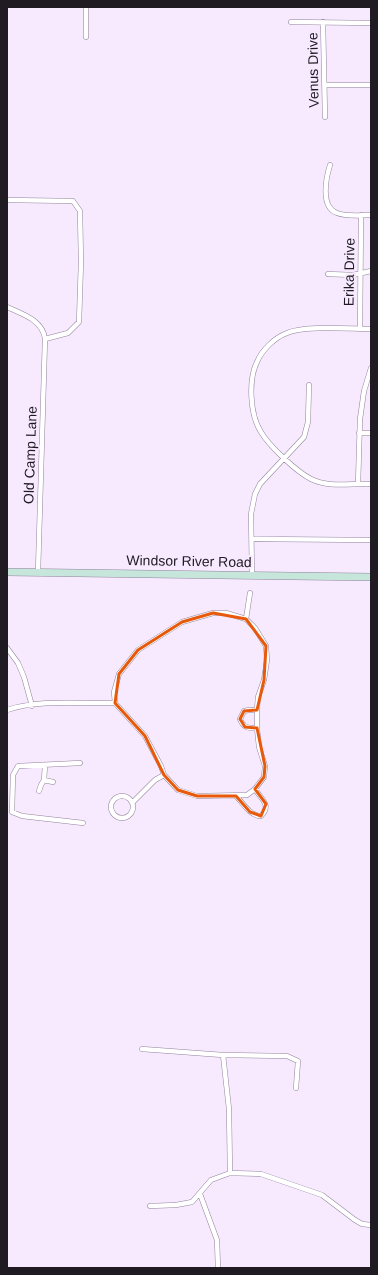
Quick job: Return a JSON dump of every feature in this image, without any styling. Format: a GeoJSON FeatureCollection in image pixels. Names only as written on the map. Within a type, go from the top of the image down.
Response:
{"type":"FeatureCollection","features":[{"type":"Feature","properties":{"kind":"main road","name":"Windsor River Road"},"geometry":{"type":"LineString","coordinates":[[7,572],[371,577]]}},
{"type":"Feature","properties":{"kind":"street"},"geometry":{"type":"LineString","coordinates":[[86,7],[86,37]]}},
{"type":"Feature","properties":{"kind":"street"},"geometry":{"type":"LineString","coordinates":[[291,22],[371,23]]}},
{"type":"Feature","properties":{"kind":"street","name":"Venus Drive"},"geometry":{"type":"LineString","coordinates":[[323,22],[325,117]]}},
{"type":"Feature","properties":{"kind":"street"},"geometry":{"type":"LineString","coordinates":[[325,85],[371,85]]}},
{"type":"Feature","properties":{"kind":"street"},"geometry":{"type":"LineString","coordinates":[[330,165],[327,177],[326,199],[328,205],[336,213],[342,215],[371,215]]}},
{"type":"Feature","properties":{"kind":"street"},"geometry":{"type":"LineString","coordinates":[[7,200],[72,201],[80,211],[81,262],[79,322],[68,334],[45,338]]}},
{"type":"Feature","properties":{"kind":"street","name":"Erika Drive"},"geometry":{"type":"LineString","coordinates":[[360,329],[361,215]]}},
{"type":"Feature","properties":{"kind":"street"},"geometry":{"type":"LineString","coordinates":[[328,274],[360,274],[366,271],[371,271]]}},
{"type":"Feature","properties":{"kind":"street","name":"Old Camp Lane"},"geometry":{"type":"LineString","coordinates":[[7,307],[35,320],[44,330],[45,338],[38,572]]}},
{"type":"Feature","properties":{"kind":"street"},"geometry":{"type":"LineString","coordinates":[[371,329],[299,329],[287,332],[269,345],[257,361],[253,371],[252,382],[252,403],[260,432],[267,441],[304,475],[321,483],[330,485],[371,484]]}},
{"type":"Feature","properties":{"kind":"street"},"geometry":{"type":"LineString","coordinates":[[358,484],[359,433],[362,402],[369,381],[371,368]]}},
{"type":"Feature","properties":{"kind":"street"},"geometry":{"type":"LineString","coordinates":[[252,576],[251,514],[255,494],[260,484],[304,437],[308,422],[309,386]]}},
{"type":"Feature","properties":{"kind":"street"},"geometry":{"type":"LineString","coordinates":[[359,433],[371,433]]}},
{"type":"Feature","properties":{"kind":"street"},"geometry":{"type":"LineString","coordinates":[[252,539],[371,540]]}},
{"type":"Feature","properties":{"kind":"street"},"geometry":{"type":"LineString","coordinates":[[246,619],[250,593]]}},
{"type":"Feature","properties":{"kind":"street"},"geometry":{"type":"LineString","coordinates":[[213,613],[226,613],[246,619],[255,628],[266,646],[267,660],[264,680],[258,697],[257,710],[259,747],[265,766],[264,777],[255,789],[247,795],[197,796],[178,790],[164,775],[161,766],[145,736],[115,703],[114,692],[119,674],[138,650],[182,622],[213,613]]}},
{"type":"Feature","properties":{"kind":"street"},"geometry":{"type":"LineString","coordinates":[[7,648],[18,663],[24,677],[32,706]]}},
{"type":"Feature","properties":{"kind":"street"},"geometry":{"type":"LineString","coordinates":[[7,710],[48,704],[115,703]]}},
{"type":"Feature","properties":{"kind":"street"},"geometry":{"type":"LineString","coordinates":[[257,710],[244,711],[240,719],[241,723],[245,727],[257,728]]}},
{"type":"Feature","properties":{"kind":"street"},"geometry":{"type":"LineString","coordinates":[[80,763],[45,766],[18,766],[13,775],[12,812],[22,816],[83,823]]}},
{"type":"Feature","properties":{"kind":"street"},"geometry":{"type":"LineString","coordinates":[[39,791],[44,780],[45,766]]}},
{"type":"Feature","properties":{"kind":"street"},"geometry":{"type":"LineString","coordinates":[[132,803],[128,798],[118,797],[112,804],[112,812],[114,815],[121,818],[128,816],[132,810],[132,803],[155,780],[164,775]]}},
{"type":"Feature","properties":{"kind":"street"},"geometry":{"type":"LineString","coordinates":[[44,780],[53,782]]}},
{"type":"Feature","properties":{"kind":"street"},"geometry":{"type":"LineString","coordinates":[[236,796],[250,812],[256,816],[261,816],[265,812],[266,804],[255,789]]}},
{"type":"Feature","properties":{"kind":"street"},"geometry":{"type":"LineString","coordinates":[[142,1049],[223,1055],[287,1056],[298,1061],[296,1088]]}},
{"type":"Feature","properties":{"kind":"street"},"geometry":{"type":"LineString","coordinates":[[223,1055],[229,1109],[230,1173]]}},
{"type":"Feature","properties":{"kind":"street"},"geometry":{"type":"LineString","coordinates":[[150,1206],[176,1205],[192,1202],[211,1180],[230,1173],[261,1174],[322,1194],[355,1220],[362,1224],[371,1225]]}},
{"type":"Feature","properties":{"kind":"street"},"geometry":{"type":"LineString","coordinates":[[200,1194],[217,1240],[218,1268]]}},
{"type":"Feature","properties":{"kind":"highlighted area"},"geometry":{"type":"Polygon","coordinates":[[[213,613],[246,619],[266,646],[264,680],[257,710],[244,711],[240,719],[245,727],[257,728],[265,766],[264,777],[255,789],[266,804],[261,816],[250,812],[236,796],[197,796],[178,790],[164,775],[145,736],[115,703],[119,674],[138,650],[182,622],[213,613]]]}}]}
